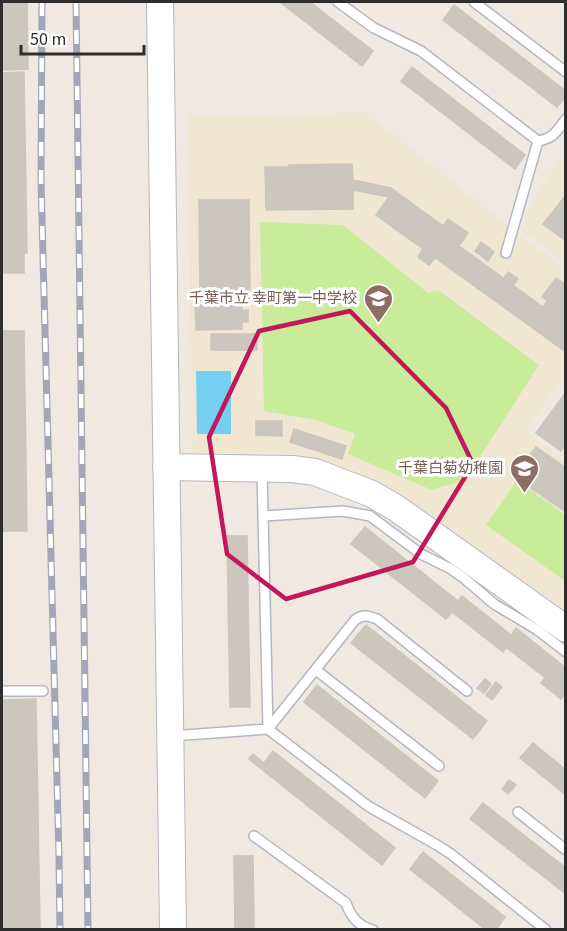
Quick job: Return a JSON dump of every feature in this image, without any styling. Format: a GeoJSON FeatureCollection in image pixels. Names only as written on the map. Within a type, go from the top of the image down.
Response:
{"type":"FeatureCollection","features":[{"type":"Feature","properties":{"kind":"street"},"geometry":{"type":"LineString","coordinates":[[160,2],[173,930]]}},
{"type":"Feature","properties":{"kind":"street"},"geometry":{"type":"LineString","coordinates":[[166,467],[292,469],[315,472],[372,494],[396,508],[566,629]]}},
{"type":"Feature","properties":{"kind":"lane"},"geometry":{"type":"LineString","coordinates":[[338,2],[374,28],[421,51],[538,141],[548,139],[556,133],[566,119]]}},
{"type":"Feature","properties":{"kind":"lane"},"geometry":{"type":"LineString","coordinates":[[474,2],[566,72]]}},
{"type":"Feature","properties":{"kind":"lane"},"geometry":{"type":"LineString","coordinates":[[506,252],[538,141]]}},
{"type":"Feature","properties":{"kind":"lane"},"geometry":{"type":"LineString","coordinates":[[262,468],[268,729]]}},
{"type":"Feature","properties":{"kind":"lane"},"geometry":{"type":"LineString","coordinates":[[264,516],[343,511],[370,516],[421,554],[451,569],[494,603],[536,629],[566,652]]}},
{"type":"Feature","properties":{"kind":"lane"},"geometry":{"type":"LineString","coordinates":[[268,729],[360,616],[377,619],[467,690]]}},
{"type":"Feature","properties":{"kind":"lane"},"geometry":{"type":"LineString","coordinates":[[316,670],[440,766]]}},
{"type":"Feature","properties":{"kind":"lane"},"geometry":{"type":"LineString","coordinates":[[2,691],[43,691]]}},
{"type":"Feature","properties":{"kind":"lane"},"geometry":{"type":"LineString","coordinates":[[171,736],[268,729],[368,807],[437,844],[451,854],[546,930]]}},
{"type":"Feature","properties":{"kind":"lane"},"geometry":{"type":"LineString","coordinates":[[518,812],[566,850]]}},
{"type":"Feature","properties":{"kind":"lane"},"geometry":{"type":"LineString","coordinates":[[254,836],[346,903],[350,915],[367,929]]}},
{"type":"Feature","properties":{"kind":"highlighted area"},"geometry":{"type":"Polygon","coordinates":[[[350,311],[446,408],[473,464],[413,562],[286,599],[227,554],[209,437],[259,331],[350,311]]]}},
{"type":"Feature","properties":{"kind":"shaded area","name":"千葉市立 幸町第一中学校"},"geometry":{"type":"Polygon","coordinates":[[[365,113],[565,270],[565,375],[526,431],[565,460],[565,610],[459,536],[458,526],[453,533],[380,484],[306,456],[280,452],[192,453],[188,116],[365,113]]]}},
{"type":"Feature","properties":{"kind":"shaded area"},"geometry":{"type":"Polygon","coordinates":[[[565,153],[565,263],[522,230],[534,198],[565,153]]]}},
{"type":"Feature","properties":{"kind":"green space"},"geometry":{"type":"Polygon","coordinates":[[[260,222],[343,225],[428,293],[438,290],[539,365],[465,480],[432,490],[348,454],[355,434],[316,420],[264,411],[260,222]]]}},
{"type":"Feature","properties":{"kind":"green space"},"geometry":{"type":"Polygon","coordinates":[[[517,480],[565,515],[565,581],[486,525],[517,480]]]}},
{"type":"Feature","properties":{"kind":"water"},"geometry":{"type":"Polygon","coordinates":[[[196,371],[231,371],[231,434],[197,434],[196,371]]]}},
{"type":"Feature","properties":{"kind":"building"},"geometry":{"type":"Polygon","coordinates":[[[2,2],[27,2],[28,69],[2,70],[2,2]]]}},
{"type":"Feature","properties":{"kind":"building"},"geometry":{"type":"Polygon","coordinates":[[[280,2],[310,2],[373,51],[362,66],[280,2]]]}},
{"type":"Feature","properties":{"kind":"building"},"geometry":{"type":"Polygon","coordinates":[[[454,5],[566,91],[566,96],[557,107],[443,20],[454,5]]]}},
{"type":"Feature","properties":{"kind":"building"},"geometry":{"type":"Polygon","coordinates":[[[412,67],[525,155],[515,169],[401,81],[412,67]]]}},
{"type":"Feature","properties":{"kind":"building"},"geometry":{"type":"Polygon","coordinates":[[[24,72],[27,253],[24,253],[24,273],[3,273],[2,73],[24,72]]]}},
{"type":"Feature","properties":{"kind":"building"},"geometry":{"type":"Polygon","coordinates":[[[352,164],[353,180],[391,188],[443,226],[448,219],[468,233],[459,246],[543,307],[547,301],[566,314],[563,322],[566,323],[566,352],[376,215],[389,197],[353,190],[353,209],[266,210],[265,167],[352,164]]]}},
{"type":"Feature","properties":{"kind":"building"},"geometry":{"type":"Polygon","coordinates":[[[566,195],[566,241],[543,224],[566,195]]]}},
{"type":"Feature","properties":{"kind":"building"},"geometry":{"type":"Polygon","coordinates":[[[199,200],[249,200],[250,300],[200,301],[199,200]]]}},
{"type":"Feature","properties":{"kind":"building"},"geometry":{"type":"Polygon","coordinates":[[[481,242],[494,252],[488,261],[475,251],[481,242]]]}},
{"type":"Feature","properties":{"kind":"building"},"geometry":{"type":"Polygon","coordinates":[[[423,249],[435,258],[429,265],[418,257],[423,249]]]}},
{"type":"Feature","properties":{"kind":"building"},"geometry":{"type":"Polygon","coordinates":[[[508,272],[518,279],[513,285],[504,278],[508,272]]]}},
{"type":"Feature","properties":{"kind":"building"},"geometry":{"type":"Polygon","coordinates":[[[556,278],[566,285],[566,314],[542,297],[556,278]]]}},
{"type":"Feature","properties":{"kind":"building"},"geometry":{"type":"Polygon","coordinates":[[[195,305],[242,305],[242,311],[248,310],[248,322],[242,322],[242,329],[196,330],[195,305]]]}},
{"type":"Feature","properties":{"kind":"building"},"geometry":{"type":"Polygon","coordinates":[[[2,331],[24,331],[27,531],[2,531],[2,331]]]}},
{"type":"Feature","properties":{"kind":"building"},"geometry":{"type":"Polygon","coordinates":[[[211,334],[257,334],[257,350],[211,350],[211,334]]]}},
{"type":"Feature","properties":{"kind":"building"},"geometry":{"type":"Polygon","coordinates":[[[566,392],[566,444],[561,451],[536,433],[566,392]]]}},
{"type":"Feature","properties":{"kind":"building"},"geometry":{"type":"Polygon","coordinates":[[[256,421],[282,421],[282,436],[256,435],[256,421]]]}},
{"type":"Feature","properties":{"kind":"building"},"geometry":{"type":"Polygon","coordinates":[[[294,429],[346,446],[342,459],[290,442],[294,429]]]}},
{"type":"Feature","properties":{"kind":"building"},"geometry":{"type":"Polygon","coordinates":[[[536,447],[566,468],[566,512],[515,477],[536,447]]]}},
{"type":"Feature","properties":{"kind":"building"},"geometry":{"type":"Polygon","coordinates":[[[365,527],[458,601],[462,596],[511,635],[516,628],[566,668],[566,694],[506,647],[503,652],[452,612],[446,619],[351,544],[365,527]]]}},
{"type":"Feature","properties":{"kind":"building"},"geometry":{"type":"Polygon","coordinates":[[[227,536],[247,536],[250,707],[230,707],[227,536]]]}},
{"type":"Feature","properties":{"kind":"building"},"geometry":{"type":"Polygon","coordinates":[[[366,625],[487,721],[473,739],[351,643],[366,625]]]}},
{"type":"Feature","properties":{"kind":"building"},"geometry":{"type":"Polygon","coordinates":[[[545,678],[565,694],[561,699],[541,683],[545,678]]]}},
{"type":"Feature","properties":{"kind":"building"},"geometry":{"type":"Polygon","coordinates":[[[485,679],[491,684],[484,693],[477,688],[485,679]]]}},
{"type":"Feature","properties":{"kind":"building"},"geometry":{"type":"Polygon","coordinates":[[[496,682],[502,687],[492,700],[486,695],[496,682]]]}},
{"type":"Feature","properties":{"kind":"building"},"geometry":{"type":"Polygon","coordinates":[[[317,685],[438,781],[425,798],[304,702],[317,685]]]}},
{"type":"Feature","properties":{"kind":"building"},"geometry":{"type":"Polygon","coordinates":[[[36,699],[40,930],[2,930],[2,700],[36,699]]]}},
{"type":"Feature","properties":{"kind":"building"},"geometry":{"type":"Polygon","coordinates":[[[533,743],[566,770],[566,795],[520,758],[533,743]]]}},
{"type":"Feature","properties":{"kind":"building"},"geometry":{"type":"Polygon","coordinates":[[[273,751],[395,848],[382,865],[249,759],[253,754],[264,763],[273,751]]]}},
{"type":"Feature","properties":{"kind":"building"},"geometry":{"type":"Polygon","coordinates":[[[509,780],[516,785],[508,794],[502,789],[509,780]]]}},
{"type":"Feature","properties":{"kind":"building"},"geometry":{"type":"Polygon","coordinates":[[[483,803],[566,868],[566,894],[470,819],[483,803]]]}},
{"type":"Feature","properties":{"kind":"building"},"geometry":{"type":"Polygon","coordinates":[[[423,852],[505,917],[496,930],[486,930],[410,869],[423,852]]]}},
{"type":"Feature","properties":{"kind":"building"},"geometry":{"type":"Polygon","coordinates":[[[234,856],[253,856],[254,930],[235,930],[234,856]]]}},
{"type":"Feature","properties":{"kind":"railway"},"geometry":{"type":"LineString","coordinates":[[42,2],[41,181],[60,930]]}},
{"type":"Feature","properties":{"kind":"railway"},"geometry":{"type":"LineString","coordinates":[[76,2],[88,930]]}},
{"type":"Feature","properties":{"kind":"place","name":"千葉市立 幸町第一中学校"},"geometry":{"type":"Point","coordinates":[378,324]}},
{"type":"Feature","properties":{"kind":"place","name":"千葉白菊幼稚園"},"geometry":{"type":"Point","coordinates":[524,494]}}]}
